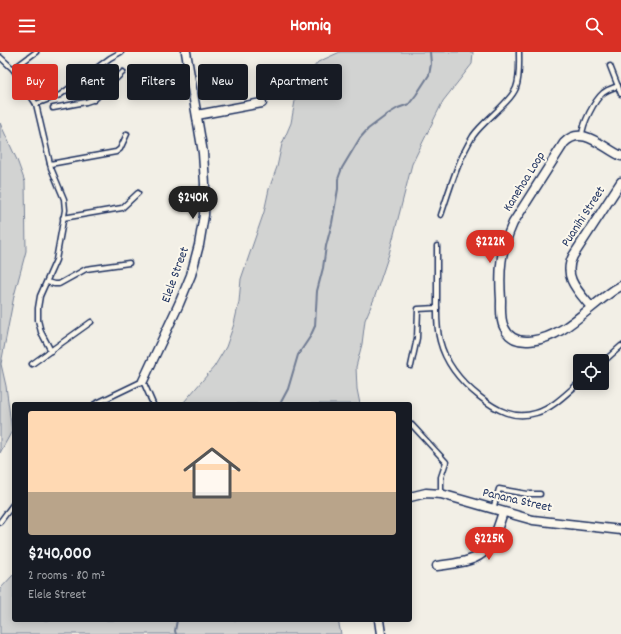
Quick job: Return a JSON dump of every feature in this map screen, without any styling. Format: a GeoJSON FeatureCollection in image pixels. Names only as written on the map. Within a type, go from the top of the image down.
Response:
{"type":"FeatureCollection","features":[{"type":"Feature","properties":{"kind":"street","name":"Elele Street"},"geometry":{"type":"LineString","coordinates":[[143,381],[180,304],[191,275],[199,245],[204,215],[205,184],[203,153],[186,52]]}},
{"type":"Feature","properties":{"kind":"street"},"geometry":{"type":"LineString","coordinates":[[197,115],[262,103]]}},
{"type":"Feature","properties":{"kind":"street"},"geometry":{"type":"LineString","coordinates":[[582,135],[621,156]]}},
{"type":"Feature","properties":{"kind":"street","name":"Kanehoa Loop"},"geometry":{"type":"LineString","coordinates":[[582,135],[571,137],[564,143],[513,224],[502,255],[499,274],[502,322],[505,330],[512,337],[527,341],[539,339],[555,333],[570,324],[621,286]]}},
{"type":"Feature","properties":{"kind":"street","name":"Puanihi Street"},"geometry":{"type":"LineString","coordinates":[[591,307],[571,281],[569,264],[621,182]]}},
{"type":"Feature","properties":{"kind":"street","name":"Panana Street"},"geometry":{"type":"LineString","coordinates":[[412,496],[426,493],[441,494],[493,510],[534,520],[621,530]]}},
{"type":"Feature","properties":{"kind":"street"},"geometry":{"type":"LineString","coordinates":[[437,566],[465,562],[475,559],[484,553],[494,540],[503,512]]}},
{"type":"Feature","properties":{"kind":"street"},"geometry":{"type":"LineString","coordinates":[[380,622],[381,634]]}},
{"type":"Feature","properties":{"kind":"lane"},"geometry":{"type":"LineString","coordinates":[[20,64],[36,52]]}},
{"type":"Feature","properties":{"kind":"lane"},"geometry":{"type":"LineString","coordinates":[[101,64],[121,52]]}},
{"type":"Feature","properties":{"kind":"lane"},"geometry":{"type":"LineString","coordinates":[[441,215],[453,177],[471,140],[478,129],[510,98],[515,91],[520,52]]}},
{"type":"Feature","properties":{"kind":"lane"},"geometry":{"type":"LineString","coordinates":[[0,57],[12,68]]}},
{"type":"Feature","properties":{"kind":"lane"},"geometry":{"type":"LineString","coordinates":[[610,66],[621,94]]}},
{"type":"Feature","properties":{"kind":"lane"},"geometry":{"type":"LineString","coordinates":[[119,76],[123,72]]}},
{"type":"Feature","properties":{"kind":"lane"},"geometry":{"type":"LineString","coordinates":[[582,135],[586,120],[600,96],[606,91],[618,86]]}},
{"type":"Feature","properties":{"kind":"lane"},"geometry":{"type":"LineString","coordinates":[[36,104],[60,95],[66,90]]}},
{"type":"Feature","properties":{"kind":"lane"},"geometry":{"type":"LineString","coordinates":[[33,100],[36,104],[50,164],[64,199],[65,206],[56,260],[40,296],[38,314],[41,332],[51,351]]}},
{"type":"Feature","properties":{"kind":"lane"},"geometry":{"type":"LineString","coordinates":[[53,108],[94,100]]}},
{"type":"Feature","properties":{"kind":"lane"},"geometry":{"type":"LineString","coordinates":[[50,164],[116,152],[119,150],[127,134]]}},
{"type":"Feature","properties":{"kind":"lane"},"geometry":{"type":"LineString","coordinates":[[63,218],[122,208],[138,193]]}},
{"type":"Feature","properties":{"kind":"lane"},"geometry":{"type":"LineString","coordinates":[[437,246],[437,329],[443,350],[450,365],[467,387],[498,410],[516,415],[535,414],[552,405],[573,388]]}},
{"type":"Feature","properties":{"kind":"lane"},"geometry":{"type":"LineString","coordinates":[[47,282],[57,284],[86,269],[129,263]]}},
{"type":"Feature","properties":{"kind":"lane"},"geometry":{"type":"LineString","coordinates":[[411,366],[418,338],[418,309],[437,308]]}},
{"type":"Feature","properties":{"kind":"lane"},"geometry":{"type":"LineString","coordinates":[[32,364],[92,322]]}},
{"type":"Feature","properties":{"kind":"lane"},"geometry":{"type":"LineString","coordinates":[[609,357],[621,346]]}},
{"type":"Feature","properties":{"kind":"lane"},"geometry":{"type":"LineString","coordinates":[[99,402],[143,381],[152,402]]}},
{"type":"Feature","properties":{"kind":"lane"},"geometry":{"type":"LineString","coordinates":[[412,425],[446,462],[441,476],[441,494]]}},
{"type":"Feature","properties":{"kind":"lane"},"geometry":{"type":"LineString","coordinates":[[493,510],[499,489],[528,494],[540,494]]}},
{"type":"Feature","properties":{"kind":"lane"},"geometry":{"type":"LineString","coordinates":[[0,522],[12,506]]}},
{"type":"Feature","properties":{"kind":"shaded area"},"geometry":{"type":"Polygon","coordinates":[[[340,52],[473,52],[472,64],[443,101],[412,164],[389,254],[374,299],[365,320],[362,344],[356,367],[357,389],[360,402],[184,402],[214,367],[226,347],[234,324],[239,302],[241,279],[264,212],[282,144],[291,123],[295,100],[342,100],[342,64],[316,64],[340,52]]]}},
{"type":"Feature","properties":{"kind":"shaded area"},"geometry":{"type":"Polygon","coordinates":[[[0,123],[17,160],[25,182],[26,251],[14,296],[1,364],[6,386],[12,431],[0,453],[0,123]]]}},
{"type":"Feature","properties":{"kind":"shaded area"},"geometry":{"type":"Polygon","coordinates":[[[12,576],[12,622],[338,622],[341,634],[0,634],[0,589],[12,576]]]}},
{"type":"Feature","properties":{"kind":"waterway"},"geometry":{"type":"LineString","coordinates":[[281,402],[288,389],[298,355],[310,337],[315,326],[317,291],[332,223],[338,189],[338,179],[342,168],[360,138],[368,129],[388,114],[409,104],[416,95],[429,75],[431,64],[430,52]]}},
{"type":"Feature","properties":{"kind":"waterway"},"geometry":{"type":"LineString","coordinates":[[176,634],[177,622]]}}]}
